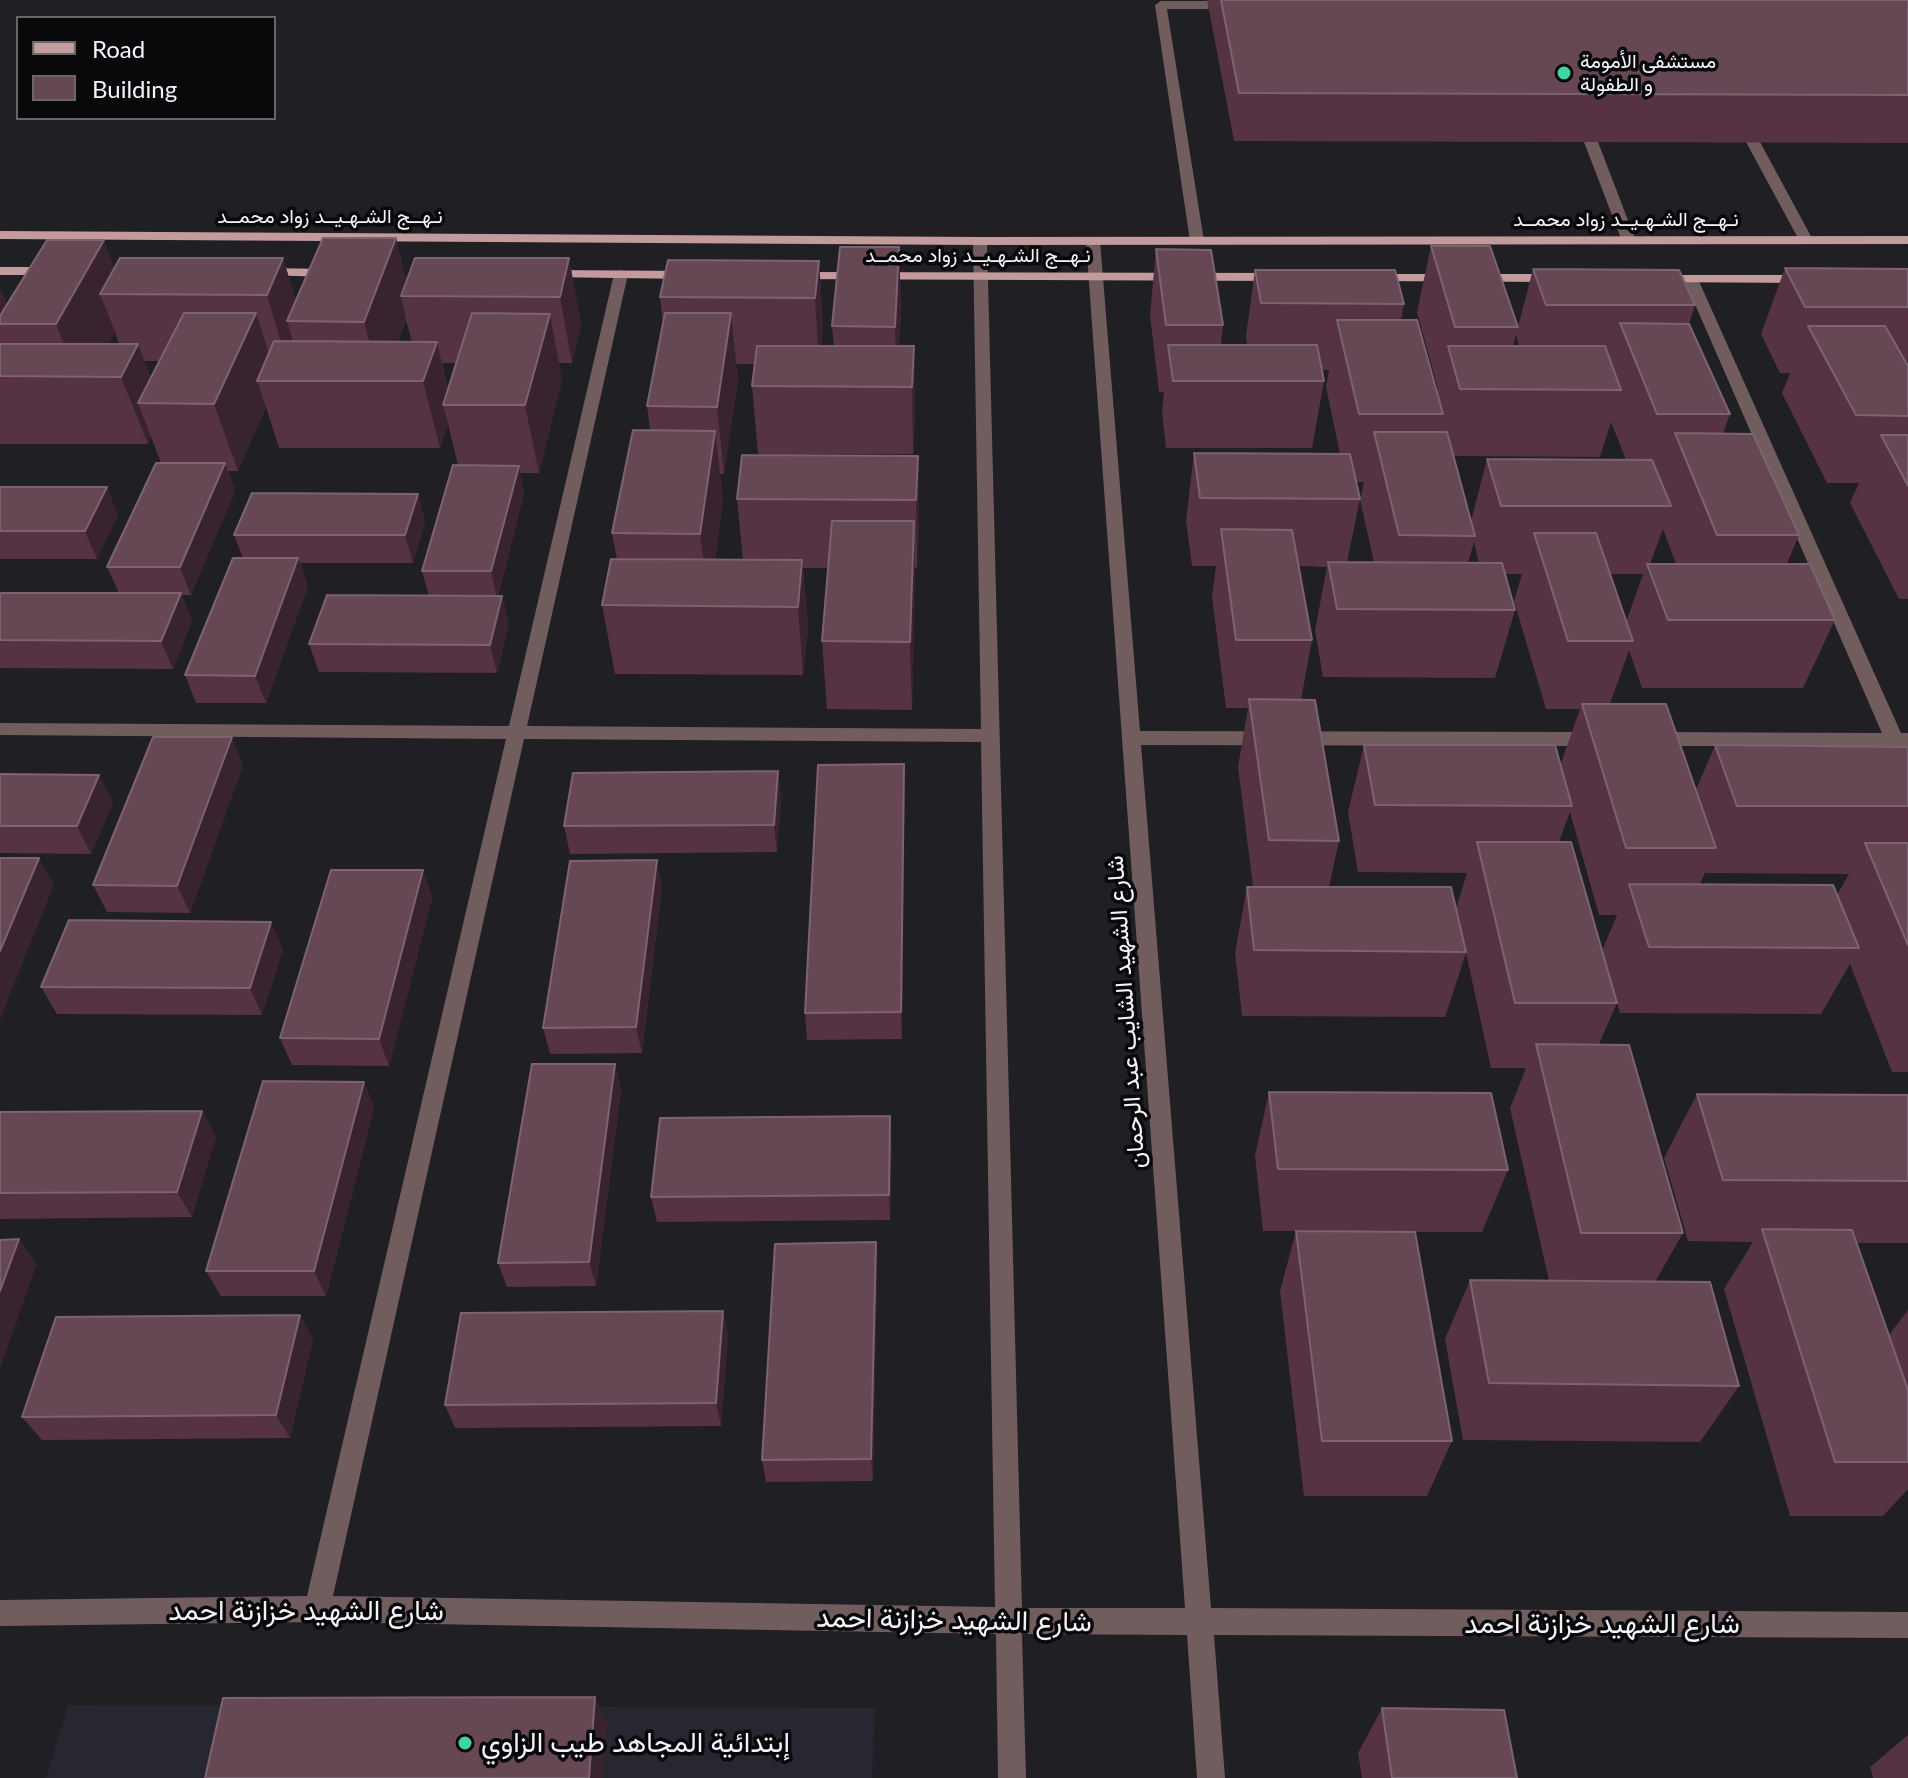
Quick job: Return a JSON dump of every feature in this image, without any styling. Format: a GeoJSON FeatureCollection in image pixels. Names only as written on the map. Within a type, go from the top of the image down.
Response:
{"type":"FeatureCollection","features":[{"type":"Feature","properties":{"kind":"main road","name":"نـهــج الشـهـيــد زواد محمــد"},"geometry":{"type":"LineString","coordinates":[[0,235],[980,241],[1908,240]]}},
{"type":"Feature","properties":{"kind":"main road"},"geometry":{"type":"LineString","coordinates":[[0,271],[73,271]]}},
{"type":"Feature","properties":{"kind":"main road"},"geometry":{"type":"LineString","coordinates":[[242,272],[352,273]]}},
{"type":"Feature","properties":{"kind":"main road"},"geometry":{"type":"LineString","coordinates":[[526,274],[715,275]]}},
{"type":"Feature","properties":{"kind":"main road","name":"نـهــج الشـهـيــد زواد محمــد"},"geometry":{"type":"LineString","coordinates":[[777,276],[1299,277]]}},
{"type":"Feature","properties":{"kind":"main road"},"geometry":{"type":"LineString","coordinates":[[1362,278],[1565,278]]}},
{"type":"Feature","properties":{"kind":"main road"},"geometry":{"type":"LineString","coordinates":[[1644,279],[1830,279]]}},
{"type":"Feature","properties":{"kind":"street"},"geometry":{"type":"LineString","coordinates":[[1197,241],[1161,5],[1208,5]]}},
{"type":"Feature","properties":{"kind":"street"},"geometry":{"type":"LineString","coordinates":[[1591,142],[1629,241]]}},
{"type":"Feature","properties":{"kind":"street"},"geometry":{"type":"LineString","coordinates":[[1753,142],[1806,240]]}},
{"type":"Feature","properties":{"kind":"street"},"geometry":{"type":"LineString","coordinates":[[980,241],[1012,1778]]}},
{"type":"Feature","properties":{"kind":"street","name":"شارع الشهيد الشايب عبد الرحمان"},"geometry":{"type":"LineString","coordinates":[[1093,241],[1211,1778]]}},
{"type":"Feature","properties":{"kind":"street"},"geometry":{"type":"LineString","coordinates":[[317,1609],[621,274]]}},
{"type":"Feature","properties":{"kind":"street"},"geometry":{"type":"LineString","coordinates":[[1691,279],[1901,740],[1908,771]]}},
{"type":"Feature","properties":{"kind":"street"},"geometry":{"type":"LineString","coordinates":[[0,729],[990,736]]}},
{"type":"Feature","properties":{"kind":"street"},"geometry":{"type":"LineString","coordinates":[[1131,738],[1608,739]]}},
{"type":"Feature","properties":{"kind":"street"},"geometry":{"type":"LineString","coordinates":[[1640,739],[1901,740]]}},
{"type":"Feature","properties":{"kind":"street","name":"شارع الشهيد خزازنة احمد"},"geometry":{"type":"LineString","coordinates":[[0,1613],[317,1609],[1199,1623],[1908,1625]]}},
{"type":"Feature","properties":{"kind":"shaded area","name":"إبتدائية المجاهد طيب الزاوي"},"geometry":{"type":"Polygon","coordinates":[[[68,1705],[875,1708],[872,1778],[46,1778],[68,1705]]]}},
{"type":"Feature","properties":{"kind":"building","name":"مستشفى الأمومة و الطفولة"},"geometry":{"type":"Polygon","coordinates":[[[1221,0],[1908,0],[1908,95],[1239,93],[1221,0]]]}},
{"type":"Feature","properties":{"kind":"building"},"geometry":{"type":"Polygon","coordinates":[[[323,238],[396,238],[364,322],[287,321],[323,238]]]}},
{"type":"Feature","properties":{"kind":"building"},"geometry":{"type":"Polygon","coordinates":[[[47,240],[104,240],[56,324],[0,324],[0,316],[47,240]]]}},
{"type":"Feature","properties":{"kind":"building"},"geometry":{"type":"Polygon","coordinates":[[[1431,246],[1490,246],[1518,327],[1455,327],[1431,246]]]}},
{"type":"Feature","properties":{"kind":"building"},"geometry":{"type":"Polygon","coordinates":[[[840,247],[899,247],[895,327],[832,326],[840,247]]]}},
{"type":"Feature","properties":{"kind":"building"},"geometry":{"type":"Polygon","coordinates":[[[1156,249],[1211,250],[1223,325],[1166,325],[1156,249]]]}},
{"type":"Feature","properties":{"kind":"building"},"geometry":{"type":"Polygon","coordinates":[[[120,258],[283,258],[267,295],[100,294],[120,258]]]}},
{"type":"Feature","properties":{"kind":"building"},"geometry":{"type":"Polygon","coordinates":[[[415,258],[569,258],[560,297],[401,296],[415,258]]]}},
{"type":"Feature","properties":{"kind":"building"},"geometry":{"type":"Polygon","coordinates":[[[668,260],[819,261],[815,298],[660,297],[668,260]]]}},
{"type":"Feature","properties":{"kind":"building"},"geometry":{"type":"Polygon","coordinates":[[[1785,268],[1908,269],[1908,307],[1805,307],[1785,268]]]}},
{"type":"Feature","properties":{"kind":"building"},"geometry":{"type":"Polygon","coordinates":[[[1533,269],[1679,270],[1695,305],[1546,305],[1533,269]]]}},
{"type":"Feature","properties":{"kind":"building"},"geometry":{"type":"Polygon","coordinates":[[[1255,270],[1395,270],[1404,304],[1261,303],[1255,270]]]}},
{"type":"Feature","properties":{"kind":"building"},"geometry":{"type":"Polygon","coordinates":[[[184,313],[256,313],[214,404],[138,403],[184,313]]]}},
{"type":"Feature","properties":{"kind":"building"},"geometry":{"type":"Polygon","coordinates":[[[472,313],[550,314],[525,405],[443,405],[472,313]]]}},
{"type":"Feature","properties":{"kind":"building"},"geometry":{"type":"Polygon","coordinates":[[[665,313],[731,313],[717,407],[647,406],[665,313]]]}},
{"type":"Feature","properties":{"kind":"building"},"geometry":{"type":"Polygon","coordinates":[[[1337,320],[1417,320],[1443,414],[1359,414],[1337,320]]]}},
{"type":"Feature","properties":{"kind":"building"},"geometry":{"type":"Polygon","coordinates":[[[1620,323],[1689,324],[1730,414],[1657,414],[1620,323]]]}},
{"type":"Feature","properties":{"kind":"building"},"geometry":{"type":"Polygon","coordinates":[[[1808,326],[1885,326],[1908,366],[1908,416],[1856,415],[1808,326]]]}},
{"type":"Feature","properties":{"kind":"building"},"geometry":{"type":"Polygon","coordinates":[[[274,341],[437,342],[423,381],[257,381],[274,341]]]}},
{"type":"Feature","properties":{"kind":"building"},"geometry":{"type":"Polygon","coordinates":[[[0,344],[138,344],[121,377],[0,376],[0,344]]]}},
{"type":"Feature","properties":{"kind":"building"},"geometry":{"type":"Polygon","coordinates":[[[1168,345],[1317,345],[1324,381],[1173,381],[1168,345]]]}},
{"type":"Feature","properties":{"kind":"building"},"geometry":{"type":"Polygon","coordinates":[[[757,346],[914,346],[912,387],[752,386],[757,346]]]}},
{"type":"Feature","properties":{"kind":"building"},"geometry":{"type":"Polygon","coordinates":[[[1448,346],[1605,346],[1621,390],[1460,389],[1448,346]]]}},
{"type":"Feature","properties":{"kind":"building"},"geometry":{"type":"Polygon","coordinates":[[[633,430],[715,431],[700,534],[612,533],[633,430]]]}},
{"type":"Feature","properties":{"kind":"building"},"geometry":{"type":"Polygon","coordinates":[[[1374,432],[1447,432],[1475,536],[1399,535],[1374,432]]]}},
{"type":"Feature","properties":{"kind":"building"},"geometry":{"type":"Polygon","coordinates":[[[1675,433],[1753,434],[1799,535],[1717,535],[1675,433]]]}},
{"type":"Feature","properties":{"kind":"building"},"geometry":{"type":"Polygon","coordinates":[[[1881,435],[1908,435],[1908,486],[1881,435]]]}},
{"type":"Feature","properties":{"kind":"building"},"geometry":{"type":"Polygon","coordinates":[[[1194,453],[1350,454],[1360,499],[1200,498],[1194,453]]]}},
{"type":"Feature","properties":{"kind":"building"},"geometry":{"type":"Polygon","coordinates":[[[742,455],[918,456],[916,500],[737,499],[742,455]]]}},
{"type":"Feature","properties":{"kind":"building"},"geometry":{"type":"Polygon","coordinates":[[[1487,459],[1652,460],[1671,506],[1501,506],[1487,459]]]}},
{"type":"Feature","properties":{"kind":"building"},"geometry":{"type":"Polygon","coordinates":[[[156,463],[225,463],[180,567],[107,567],[156,463]]]}},
{"type":"Feature","properties":{"kind":"building"},"geometry":{"type":"Polygon","coordinates":[[[453,465],[519,466],[491,571],[422,571],[453,465]]]}},
{"type":"Feature","properties":{"kind":"building"},"geometry":{"type":"Polygon","coordinates":[[[0,487],[107,487],[85,531],[0,531],[0,487]]]}},
{"type":"Feature","properties":{"kind":"building"},"geometry":{"type":"Polygon","coordinates":[[[252,493],[418,494],[405,535],[234,535],[252,493]]]}},
{"type":"Feature","properties":{"kind":"building"},"geometry":{"type":"Polygon","coordinates":[[[832,521],[914,521],[910,642],[822,641],[832,521]]]}},
{"type":"Feature","properties":{"kind":"building"},"geometry":{"type":"Polygon","coordinates":[[[1221,529],[1292,530],[1312,640],[1236,640],[1221,529]]]}},
{"type":"Feature","properties":{"kind":"building"},"geometry":{"type":"Polygon","coordinates":[[[1534,533],[1596,533],[1633,641],[1568,641],[1534,533]]]}},
{"type":"Feature","properties":{"kind":"building"},"geometry":{"type":"Polygon","coordinates":[[[233,558],[298,558],[255,676],[185,675],[233,558]]]}},
{"type":"Feature","properties":{"kind":"building"},"geometry":{"type":"Polygon","coordinates":[[[611,559],[802,560],[798,607],[602,605],[611,559]]]}},
{"type":"Feature","properties":{"kind":"building"},"geometry":{"type":"Polygon","coordinates":[[[1328,562],[1502,563],[1515,610],[1337,609],[1328,562]]]}},
{"type":"Feature","properties":{"kind":"building"},"geometry":{"type":"Polygon","coordinates":[[[1647,564],[1810,564],[1835,620],[1668,620],[1647,564]]]}},
{"type":"Feature","properties":{"kind":"building"},"geometry":{"type":"Polygon","coordinates":[[[1,593],[181,593],[161,641],[0,640],[1,593]]]}},
{"type":"Feature","properties":{"kind":"building"},"geometry":{"type":"Polygon","coordinates":[[[327,595],[502,596],[490,645],[309,644],[327,595]]]}},
{"type":"Feature","properties":{"kind":"building"},"geometry":{"type":"Polygon","coordinates":[[[1249,699],[1315,700],[1339,841],[1269,840],[1249,699]]]}},
{"type":"Feature","properties":{"kind":"building"},"geometry":{"type":"Polygon","coordinates":[[[1582,704],[1666,704],[1716,848],[1626,848],[1582,704]]]}},
{"type":"Feature","properties":{"kind":"building"},"geometry":{"type":"Polygon","coordinates":[[[153,737],[232,737],[177,886],[93,885],[153,737]]]}},
{"type":"Feature","properties":{"kind":"building"},"geometry":{"type":"Polygon","coordinates":[[[1364,745],[1555,745],[1572,806],[1375,805],[1364,745]]]}},
{"type":"Feature","properties":{"kind":"building"},"geometry":{"type":"Polygon","coordinates":[[[1715,745],[1908,747],[1908,806],[1737,806],[1715,745]]]}},
{"type":"Feature","properties":{"kind":"building"},"geometry":{"type":"Polygon","coordinates":[[[904,764],[901,1012],[805,1013],[818,765],[904,764]]]}},
{"type":"Feature","properties":{"kind":"building"},"geometry":{"type":"Polygon","coordinates":[[[778,771],[774,825],[564,826],[573,773],[778,771]]]}},
{"type":"Feature","properties":{"kind":"building"},"geometry":{"type":"Polygon","coordinates":[[[0,774],[99,775],[77,826],[0,826],[0,774]]]}},
{"type":"Feature","properties":{"kind":"building"},"geometry":{"type":"Polygon","coordinates":[[[1477,842],[1571,842],[1617,1003],[1515,1003],[1477,842]]]}},
{"type":"Feature","properties":{"kind":"building"},"geometry":{"type":"Polygon","coordinates":[[[1865,843],[1908,843],[1908,945],[1865,843]]]}},
{"type":"Feature","properties":{"kind":"building"},"geometry":{"type":"Polygon","coordinates":[[[0,858],[39,858],[0,951],[0,858]]]}},
{"type":"Feature","properties":{"kind":"building"},"geometry":{"type":"Polygon","coordinates":[[[657,860],[636,1027],[543,1028],[570,861],[657,860]]]}},
{"type":"Feature","properties":{"kind":"building"},"geometry":{"type":"Polygon","coordinates":[[[331,870],[423,870],[379,1039],[280,1038],[331,870]]]}},
{"type":"Feature","properties":{"kind":"building"},"geometry":{"type":"Polygon","coordinates":[[[1629,884],[1833,885],[1859,948],[1649,947],[1629,884]]]}},
{"type":"Feature","properties":{"kind":"building"},"geometry":{"type":"Polygon","coordinates":[[[1247,887],[1451,887],[1466,952],[1254,950],[1247,887]]]}},
{"type":"Feature","properties":{"kind":"building"},"geometry":{"type":"Polygon","coordinates":[[[69,920],[271,922],[250,988],[41,987],[69,920]]]}},
{"type":"Feature","properties":{"kind":"building"},"geometry":{"type":"Polygon","coordinates":[[[1536,1044],[1629,1045],[1683,1233],[1581,1233],[1536,1044]]]}},
{"type":"Feature","properties":{"kind":"building"},"geometry":{"type":"Polygon","coordinates":[[[532,1064],[615,1064],[589,1262],[498,1263],[532,1064]]]}},
{"type":"Feature","properties":{"kind":"building"},"geometry":{"type":"Polygon","coordinates":[[[263,1081],[364,1082],[314,1271],[206,1271],[263,1081]]]}},
{"type":"Feature","properties":{"kind":"building"},"geometry":{"type":"Polygon","coordinates":[[[1269,1092],[1491,1093],[1508,1170],[1278,1169],[1269,1092]]]}},
{"type":"Feature","properties":{"kind":"building"},"geometry":{"type":"Polygon","coordinates":[[[1697,1094],[1908,1095],[1908,1181],[1723,1180],[1697,1094]]]}},
{"type":"Feature","properties":{"kind":"building"},"geometry":{"type":"Polygon","coordinates":[[[202,1111],[177,1192],[0,1193],[0,1112],[202,1111]]]}},
{"type":"Feature","properties":{"kind":"building"},"geometry":{"type":"Polygon","coordinates":[[[890,1116],[889,1195],[651,1197],[660,1118],[890,1116]]]}},
{"type":"Feature","properties":{"kind":"building"},"geometry":{"type":"Polygon","coordinates":[[[1762,1229],[1852,1230],[1908,1390],[1908,1462],[1835,1462],[1762,1229]]]}},
{"type":"Feature","properties":{"kind":"building"},"geometry":{"type":"Polygon","coordinates":[[[1296,1231],[1415,1232],[1452,1441],[1322,1441],[1296,1231]]]}},
{"type":"Feature","properties":{"kind":"building"},"geometry":{"type":"Polygon","coordinates":[[[19,1239],[0,1291],[0,1240],[19,1239]]]}},
{"type":"Feature","properties":{"kind":"building"},"geometry":{"type":"Polygon","coordinates":[[[876,1242],[871,1459],[762,1460],[775,1244],[876,1242]]]}},
{"type":"Feature","properties":{"kind":"building"},"geometry":{"type":"Polygon","coordinates":[[[1470,1280],[1710,1282],[1739,1386],[1489,1383],[1470,1280]]]}},
{"type":"Feature","properties":{"kind":"building"},"geometry":{"type":"Polygon","coordinates":[[[723,1311],[716,1403],[445,1405],[461,1313],[723,1311]]]}},
{"type":"Feature","properties":{"kind":"building"},"geometry":{"type":"Polygon","coordinates":[[[300,1315],[276,1415],[22,1417],[56,1317],[300,1315]]]}},
{"type":"Feature","properties":{"kind":"building"},"geometry":{"type":"Polygon","coordinates":[[[595,1697],[589,1778],[205,1778],[223,1698],[595,1697]]]}},
{"type":"Feature","properties":{"kind":"building"},"geometry":{"type":"Polygon","coordinates":[[[1382,1708],[1504,1710],[1517,1778],[1392,1778],[1382,1708]]]}},
{"type":"Feature","properties":{"kind":"place","name":"مستشفى الأمومة و الطفولة"},"geometry":{"type":"Point","coordinates":[1564,73]}},
{"type":"Feature","properties":{"kind":"place","name":"إبتدائية المجاهد طيب الزاوي"},"geometry":{"type":"Point","coordinates":[465,1743]}}]}
